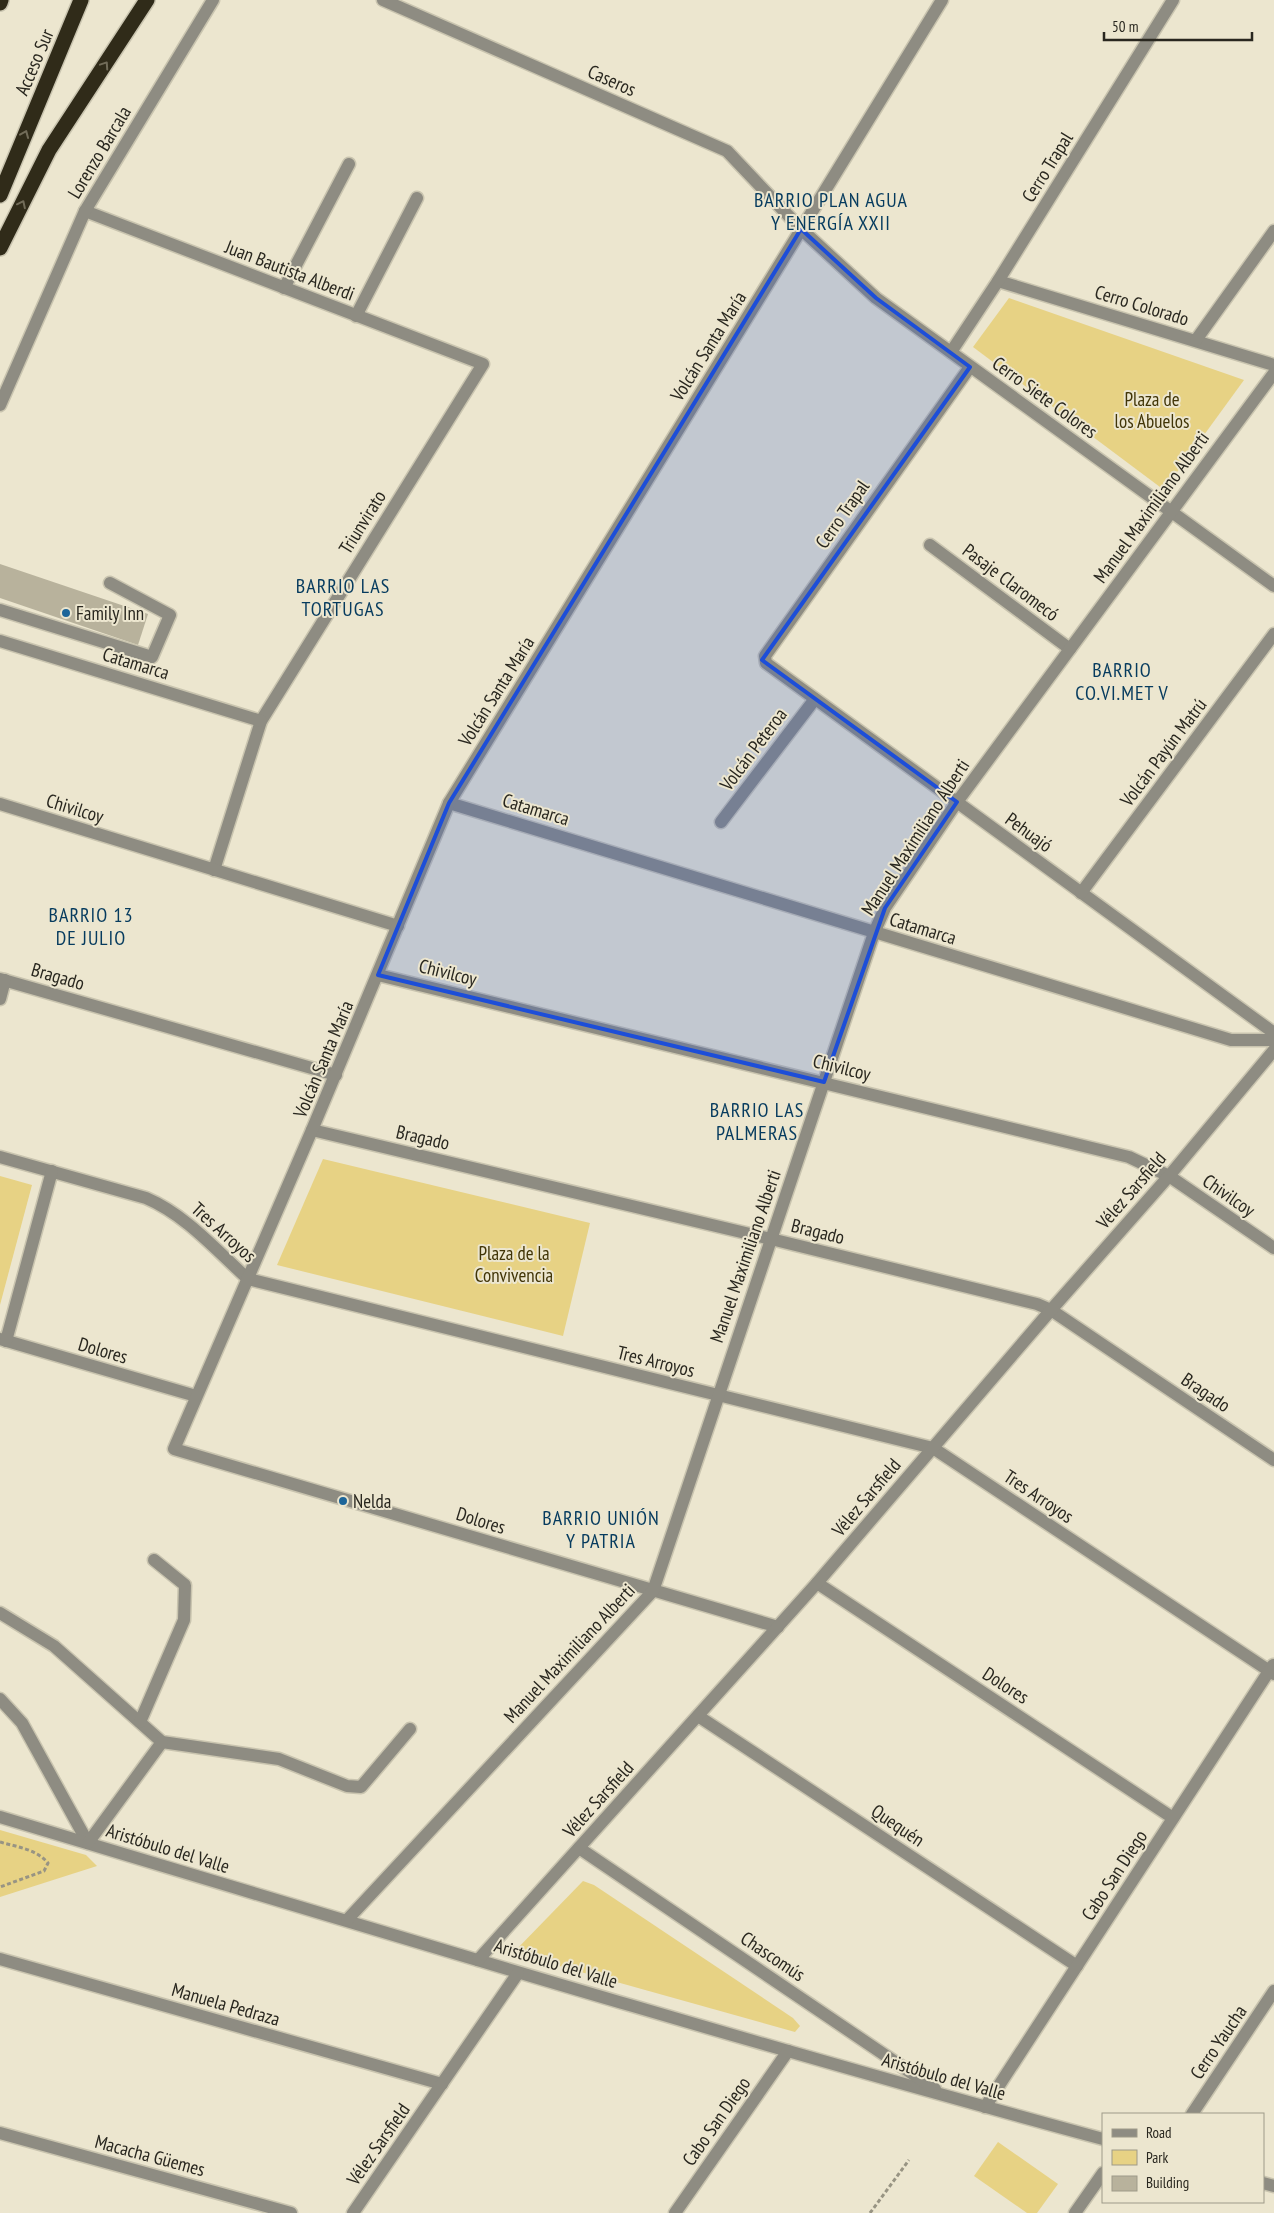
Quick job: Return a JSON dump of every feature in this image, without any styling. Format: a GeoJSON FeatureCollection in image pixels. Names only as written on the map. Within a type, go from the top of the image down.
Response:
{"type":"FeatureCollection","features":[{"type":"Feature","properties":{"kind":"highway","name":"Acceso Sur"},"geometry":{"type":"LineString","coordinates":[[0,195],[81,0]]}},
{"type":"Feature","properties":{"kind":"highway"},"geometry":{"type":"LineString","coordinates":[[0,248],[49,150],[147,0]]}},
{"type":"Feature","properties":{"kind":"street","name":"Lorenzo Barcala"},"geometry":{"type":"LineString","coordinates":[[0,405],[85,211],[213,0]]}},
{"type":"Feature","properties":{"kind":"street","name":"Caseros"},"geometry":{"type":"LineString","coordinates":[[383,0],[727,151],[801,229]]}},
{"type":"Feature","properties":{"kind":"street","name":"Volcán Santa María"},"geometry":{"type":"LineString","coordinates":[[174,1449],[336,1075],[449,803],[942,0]]}},
{"type":"Feature","properties":{"kind":"street","name":"Cerro Trapal"},"geometry":{"type":"LineString","coordinates":[[951,352],[998,281],[1173,0]]}},
{"type":"Feature","properties":{"kind":"street"},"geometry":{"type":"LineString","coordinates":[[284,288],[349,164]]}},
{"type":"Feature","properties":{"kind":"street"},"geometry":{"type":"LineString","coordinates":[[356,316],[417,198]]}},
{"type":"Feature","properties":{"kind":"street","name":"Juan Bautista Alberdi"},"geometry":{"type":"LineString","coordinates":[[85,211],[483,364]]}},
{"type":"Feature","properties":{"kind":"street","name":"Cerro Siete Colores"},"geometry":{"type":"LineString","coordinates":[[801,229],[876,298],[1274,586]]}},
{"type":"Feature","properties":{"kind":"street"},"geometry":{"type":"LineString","coordinates":[[1196,340],[1269,247],[1274,231]]}},
{"type":"Feature","properties":{"kind":"street","name":"Cerro Colorado"},"geometry":{"type":"LineString","coordinates":[[998,281],[1196,340],[1274,372]]}},
{"type":"Feature","properties":{"kind":"street","name":"Triunvirato"},"geometry":{"type":"LineString","coordinates":[[214,870],[261,721],[483,364]]}},
{"type":"Feature","properties":{"kind":"street","name":"Cerro Trapal"},"geometry":{"type":"LineString","coordinates":[[764,659],[970,367]]}},
{"type":"Feature","properties":{"kind":"street","name":"Manuel Maximiliano Alberti"},"geometry":{"type":"LineString","coordinates":[[348,1920],[653,1591],[874,933],[886,908],[957,802],[1274,372]]}},
{"type":"Feature","properties":{"kind":"street","name":"Pasaje Claromecó"},"geometry":{"type":"LineString","coordinates":[[930,545],[1070,649]]}},
{"type":"Feature","properties":{"kind":"street"},"geometry":{"type":"LineString","coordinates":[[0,610],[152,657],[170,615],[110,583]]}},
{"type":"Feature","properties":{"kind":"street","name":"Volcán Payún Matrú"},"geometry":{"type":"LineString","coordinates":[[1081,893],[1274,634]]}},
{"type":"Feature","properties":{"kind":"street","name":"Catamarca"},"geometry":{"type":"LineString","coordinates":[[0,641],[261,721]]}},
{"type":"Feature","properties":{"kind":"street","name":"Pehuajó"},"geometry":{"type":"LineString","coordinates":[[764,659],[766,663],[815,699],[1274,1033]]}},
{"type":"Feature","properties":{"kind":"street","name":"Volcán Peteroa"},"geometry":{"type":"LineString","coordinates":[[721,822],[815,699]]}},
{"type":"Feature","properties":{"kind":"street","name":"Catamarca"},"geometry":{"type":"LineString","coordinates":[[449,803],[1231,1040],[1274,1040]]}},
{"type":"Feature","properties":{"kind":"street","name":"Chivilcoy"},"geometry":{"type":"LineString","coordinates":[[0,804],[398,926]]}},
{"type":"Feature","properties":{"kind":"street","name":"Chivilcoy"},"geometry":{"type":"LineString","coordinates":[[378,975],[1129,1157],[1169,1176],[1274,1248]]}},
{"type":"Feature","properties":{"kind":"street"},"geometry":{"type":"LineString","coordinates":[[0,999],[3,980]]}},
{"type":"Feature","properties":{"kind":"street","name":"Bragado"},"geometry":{"type":"LineString","coordinates":[[3,980],[336,1075]]}},
{"type":"Feature","properties":{"kind":"street","name":"Vélez Sarsfield"},"geometry":{"type":"LineString","coordinates":[[478,1960],[817,1584],[1050,1310],[1169,1176],[1274,1050]]}},
{"type":"Feature","properties":{"kind":"street","name":"Bragado"},"geometry":{"type":"LineString","coordinates":[[312,1130],[1037,1304],[1050,1310],[1274,1460]]}},
{"type":"Feature","properties":{"kind":"street","name":"Tres Arroyos"},"geometry":{"type":"LineString","coordinates":[[0,1157],[146,1198],[162,1205],[177,1214],[248,1279],[932,1448],[1273,1670]]}},
{"type":"Feature","properties":{"kind":"street"},"geometry":{"type":"LineString","coordinates":[[3,1340],[52,1171]]}},
{"type":"Feature","properties":{"kind":"street","name":"Dolores"},"geometry":{"type":"LineString","coordinates":[[3,1340],[196,1396]]}},
{"type":"Feature","properties":{"kind":"street","name":"Dolores"},"geometry":{"type":"LineString","coordinates":[[174,1449],[778,1627]]}},
{"type":"Feature","properties":{"kind":"street"},"geometry":{"type":"LineString","coordinates":[[140,1722],[184,1620],[185,1585],[154,1560]]}},
{"type":"Feature","properties":{"kind":"street","name":"Dolores"},"geometry":{"type":"LineString","coordinates":[[817,1584],[1174,1818]]}},
{"type":"Feature","properties":{"kind":"street"},"geometry":{"type":"LineString","coordinates":[[0,1613],[54,1646],[162,1742],[279,1759],[347,1786],[360,1787],[410,1729]]}},
{"type":"Feature","properties":{"kind":"street","name":"Cabo San Diego"},"geometry":{"type":"LineString","coordinates":[[985,2107],[1076,1966],[1273,1670]]}},
{"type":"Feature","properties":{"kind":"street"},"geometry":{"type":"LineString","coordinates":[[0,1699],[22,1723],[88,1843],[162,1742]]}},
{"type":"Feature","properties":{"kind":"street","name":"Quequén"},"geometry":{"type":"LineString","coordinates":[[698,1716],[1076,1966]]}},
{"type":"Feature","properties":{"kind":"street","name":"Aristóbulo del Valle"},"geometry":{"type":"LineString","coordinates":[[0,1817],[348,1920],[518,1973],[1102,2139]]}},
{"type":"Feature","properties":{"kind":"street","name":"Chascomús"},"geometry":{"type":"LineString","coordinates":[[579,1848],[946,2096]]}},
{"type":"Feature","properties":{"kind":"street","name":"Manuela Pedraza"},"geometry":{"type":"LineString","coordinates":[[0,1959],[442,2084]]}},
{"type":"Feature","properties":{"kind":"street","name":"Vélez Sarsfield"},"geometry":{"type":"LineString","coordinates":[[353,2213],[518,1973]]}},
{"type":"Feature","properties":{"kind":"street","name":"Cerro Yaucha"},"geometry":{"type":"LineString","coordinates":[[1193,2113],[1274,1991]]}},
{"type":"Feature","properties":{"kind":"street","name":"Cabo San Diego"},"geometry":{"type":"LineString","coordinates":[[675,2213],[788,2051]]}},
{"type":"Feature","properties":{"kind":"street","name":"Macacha Güemes"},"geometry":{"type":"LineString","coordinates":[[0,2133],[291,2213]]}},
{"type":"Feature","properties":{"kind":"street"},"geometry":{"type":"LineString","coordinates":[[1074,2213],[1102,2174]]}},
{"type":"Feature","properties":{"kind":"path"},"geometry":{"type":"LineString","coordinates":[[0,1842],[30,1850],[43,1857],[48,1863],[44,1871],[0,1887]]}},
{"type":"Feature","properties":{"kind":"path"},"geometry":{"type":"LineString","coordinates":[[870,2213],[909,2160]]}},
{"type":"Feature","properties":{"kind":"highlighted area"},"geometry":{"type":"Polygon","coordinates":[[[801,229],[876,298],[970,367],[762,660],[957,802],[885,908],[824,1082],[378,975],[449,803],[801,229]]]}},
{"type":"Feature","properties":{"kind":"green space","name":"Plaza de los Abuelos"},"geometry":{"type":"Polygon","coordinates":[[[1009,298],[1244,380],[1164,490],[973,347],[1009,298]]]}},
{"type":"Feature","properties":{"kind":"green space","name":"Plaza de la Convivencia"},"geometry":{"type":"Polygon","coordinates":[[[323,1159],[590,1223],[563,1336],[277,1265],[323,1159]]]}},
{"type":"Feature","properties":{"kind":"green space"},"geometry":{"type":"Polygon","coordinates":[[[0,1176],[32,1185],[0,1305],[0,1176]]]}},
{"type":"Feature","properties":{"kind":"green space"},"geometry":{"type":"Polygon","coordinates":[[[0,1830],[86,1855],[97,1866],[0,1897],[0,1830]]]}},
{"type":"Feature","properties":{"kind":"green space"},"geometry":{"type":"Polygon","coordinates":[[[583,1881],[594,1885],[793,2018],[800,2026],[795,2032],[513,1953],[583,1881]]]}},
{"type":"Feature","properties":{"kind":"green space"},"geometry":{"type":"Polygon","coordinates":[[[998,2142],[1058,2184],[1037,2213],[1027,2213],[974,2176],[998,2142]]]}},
{"type":"Feature","properties":{"kind":"building"},"geometry":{"type":"Polygon","coordinates":[[[0,564],[148,614],[138,645],[0,598],[0,564]]]}},
{"type":"Feature","properties":{"kind":"place","name":"Family Inn"},"geometry":{"type":"Point","coordinates":[66,613]}},
{"type":"Feature","properties":{"kind":"place","name":"Nelda"},"geometry":{"type":"Point","coordinates":[343,1501]}},
{"type":"Feature","properties":{"kind":"district","name":"BARRIO PLAN AGUA Y ENERGÍA XXII"},"geometry":{"type":"Point","coordinates":[831,212]}},
{"type":"Feature","properties":{"kind":"district","name":"BARRIO LAS TORTUGAS"},"geometry":{"type":"Point","coordinates":[343,598]}},
{"type":"Feature","properties":{"kind":"district","name":"BARRIO CO.VI.MET V"},"geometry":{"type":"Point","coordinates":[1122,682]}},
{"type":"Feature","properties":{"kind":"district","name":"BARRIO 13 DE JULIO"},"geometry":{"type":"Point","coordinates":[91,926]}},
{"type":"Feature","properties":{"kind":"district","name":"BARRIO LAS PALMERAS"},"geometry":{"type":"Point","coordinates":[757,1122]}},
{"type":"Feature","properties":{"kind":"district","name":"BARRIO UNIÓN Y PATRIA"},"geometry":{"type":"Point","coordinates":[601,1530]}}]}
